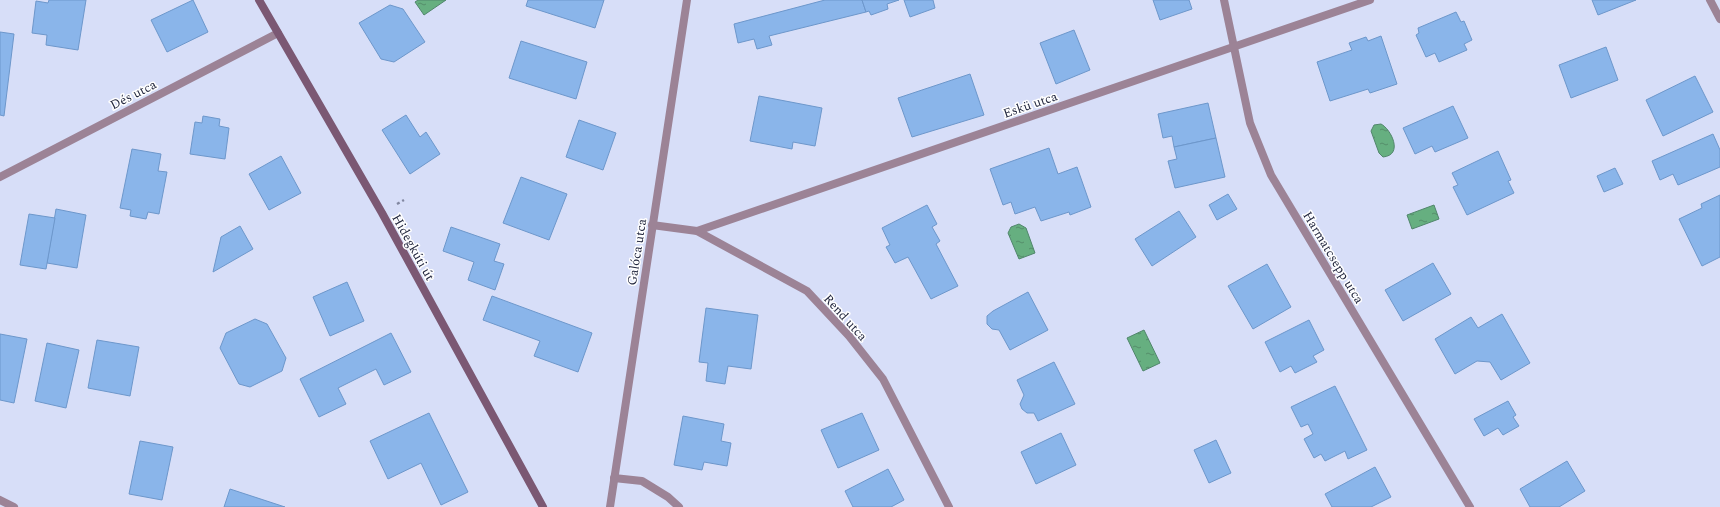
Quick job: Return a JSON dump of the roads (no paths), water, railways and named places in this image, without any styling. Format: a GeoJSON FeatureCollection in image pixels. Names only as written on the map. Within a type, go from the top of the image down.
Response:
{"type":"FeatureCollection","features":[{"type":"Feature","properties":{"kind":"main road","name":"Hidegkúti út"},"geometry":{"type":"LineString","coordinates":[[260,0],[382,213],[543,507]]}},
{"type":"Feature","properties":{"kind":"street","name":"Galóca utca"},"geometry":{"type":"LineString","coordinates":[[610,507],[687,0]]}},
{"type":"Feature","properties":{"kind":"street","name":"Harmatcsepp utca"},"geometry":{"type":"LineString","coordinates":[[1224,0],[1250,123],[1271,175],[1470,507]]}},
{"type":"Feature","properties":{"kind":"street","name":"Eskü utca"},"geometry":{"type":"LineString","coordinates":[[697,231],[1370,0]]}},
{"type":"Feature","properties":{"kind":"street"},"geometry":{"type":"LineString","coordinates":[[1710,0],[1720,19]]}},
{"type":"Feature","properties":{"kind":"street","name":"Dés utca"},"geometry":{"type":"LineString","coordinates":[[0,177],[278,33]]}},
{"type":"Feature","properties":{"kind":"street","name":"Rend utca"},"geometry":{"type":"LineString","coordinates":[[652,225],[697,231],[807,291],[849,336],[883,379],[950,507]]}},
{"type":"Feature","properties":{"kind":"street"},"geometry":{"type":"LineString","coordinates":[[614,478],[642,481],[679,507]]}},
{"type":"Feature","properties":{"kind":"street"},"geometry":{"type":"LineString","coordinates":[[0,500],[14,507]]}},
{"type":"Feature","properties":{"kind":"water"},"geometry":{"type":"Polygon","coordinates":[[[418,0],[446,0],[424,15],[415,2],[418,0]]]}},
{"type":"Feature","properties":{"kind":"water"},"geometry":{"type":"Polygon","coordinates":[[[1381,124],[1392,136],[1394,142],[1393,152],[1383,157],[1379,153],[1371,131],[1374,125],[1381,124]]]}},
{"type":"Feature","properties":{"kind":"water"},"geometry":{"type":"Polygon","coordinates":[[[1434,205],[1439,219],[1412,229],[1407,215],[1434,205]]]}},
{"type":"Feature","properties":{"kind":"water"},"geometry":{"type":"Polygon","coordinates":[[[1019,224],[1026,228],[1035,253],[1019,259],[1008,233],[1011,227],[1019,224]]]}},
{"type":"Feature","properties":{"kind":"water"},"geometry":{"type":"Polygon","coordinates":[[[1144,330],[1160,363],[1143,371],[1127,338],[1144,330]]]}}]}
